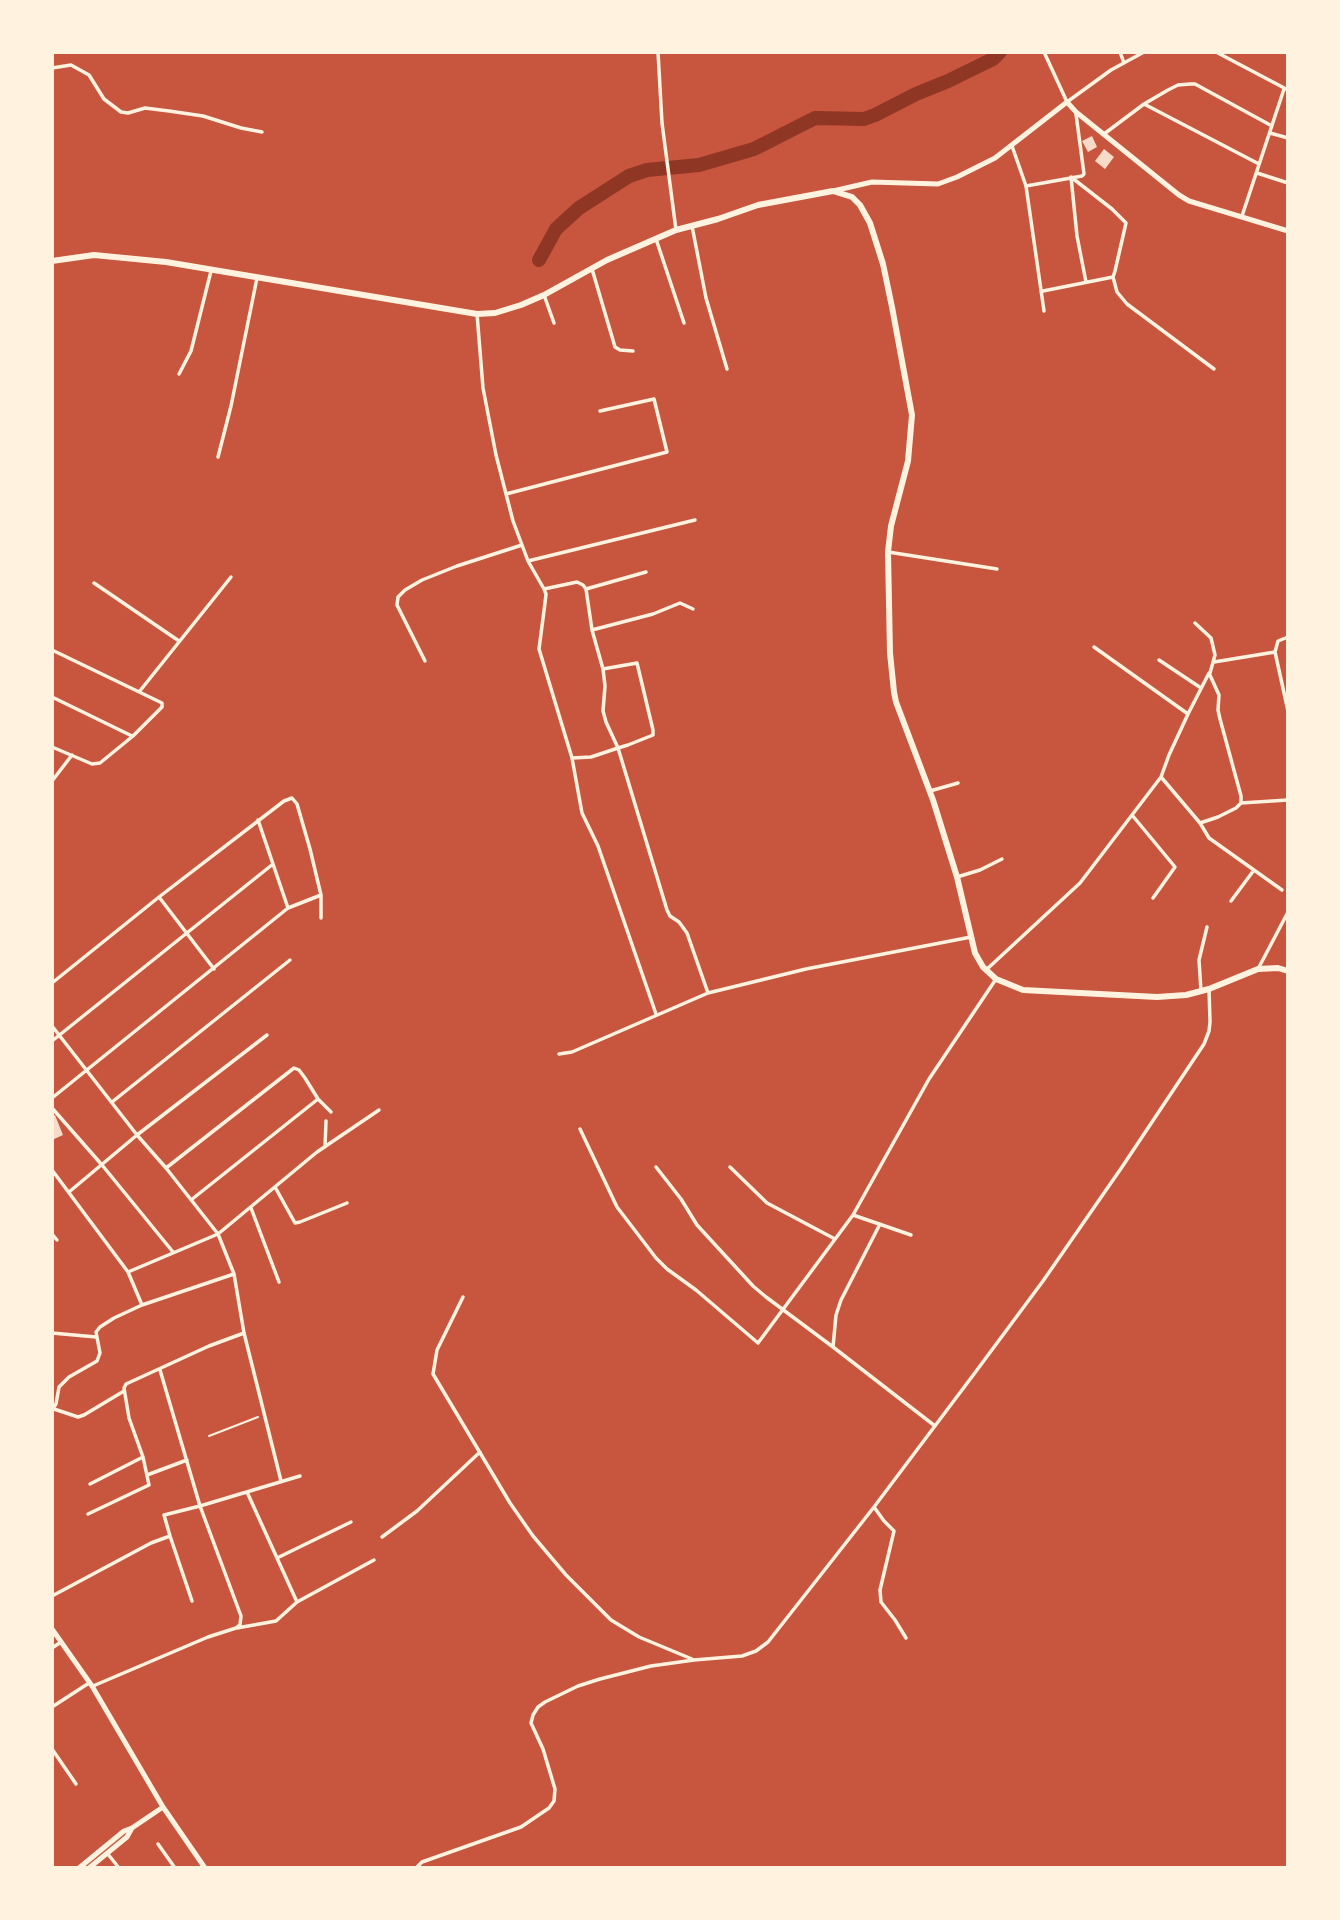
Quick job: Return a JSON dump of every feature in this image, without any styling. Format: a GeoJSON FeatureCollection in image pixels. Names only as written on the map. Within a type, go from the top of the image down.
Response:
{"type":"FeatureCollection","features":[{"type":"Feature","properties":{"kind":"main road"},"geometry":{"type":"LineString","coordinates":[[52,261],[94,255],[257,276],[477,314],[495,313],[544,295],[592,269],[676,230],[758,205],[834,191],[852,197],[870,223],[883,264],[912,415],[908,461],[891,526],[888,552],[890,653],[894,692],[930,791],[957,877],[975,953],[986,970],[996,979],[1023,990],[1157,997],[1186,995],[1209,989],[1258,969],[1278,968],[1287,971]]}},
{"type":"Feature","properties":{"kind":"street"},"geometry":{"type":"LineString","coordinates":[[658,52],[662,123],[676,230]]}},
{"type":"Feature","properties":{"kind":"street"},"geometry":{"type":"LineString","coordinates":[[1044,52],[1067,102],[1076,112],[1179,195],[1189,201],[1287,231]]}},
{"type":"Feature","properties":{"kind":"street"},"geometry":{"type":"LineString","coordinates":[[1120,52],[1124,63]]}},
{"type":"Feature","properties":{"kind":"street"},"geometry":{"type":"LineString","coordinates":[[834,191],[872,182],[938,184],[995,158],[1067,102],[1144,52]]}},
{"type":"Feature","properties":{"kind":"street"},"geometry":{"type":"LineString","coordinates":[[1216,52],[1286,90],[1242,216]]}},
{"type":"Feature","properties":{"kind":"street"},"geometry":{"type":"LineString","coordinates":[[52,68],[71,65],[89,75],[104,99],[121,112],[128,113],[145,108],[169,111],[262,131]]}},
{"type":"Feature","properties":{"kind":"street"},"geometry":{"type":"LineString","coordinates":[[1104,134],[1144,104],[1178,85],[1195,84],[1272,126]]}},
{"type":"Feature","properties":{"kind":"street"},"geometry":{"type":"LineString","coordinates":[[1144,104],[1259,164]]}},
{"type":"Feature","properties":{"kind":"street"},"geometry":{"type":"LineString","coordinates":[[1026,186],[1082,176],[1085,170],[1076,112]]}},
{"type":"Feature","properties":{"kind":"street"},"geometry":{"type":"LineString","coordinates":[[1270,133],[1287,138]]}},
{"type":"Feature","properties":{"kind":"street"},"geometry":{"type":"LineString","coordinates":[[1012,146],[1026,186],[1044,311]]}},
{"type":"Feature","properties":{"kind":"street"},"geometry":{"type":"LineString","coordinates":[[1257,173],[1287,183]]}},
{"type":"Feature","properties":{"kind":"street"},"geometry":{"type":"LineString","coordinates":[[1071,177],[1126,223],[1113,277],[1117,292],[1127,304],[1214,369]]}},
{"type":"Feature","properties":{"kind":"street"},"geometry":{"type":"LineString","coordinates":[[1071,177],[1077,236],[1086,282]]}},
{"type":"Feature","properties":{"kind":"street"},"geometry":{"type":"LineString","coordinates":[[692,226],[706,298],[727,369]]}},
{"type":"Feature","properties":{"kind":"street"},"geometry":{"type":"LineString","coordinates":[[656,239],[684,323]]}},
{"type":"Feature","properties":{"kind":"street"},"geometry":{"type":"LineString","coordinates":[[179,374],[191,351],[211,269]]}},
{"type":"Feature","properties":{"kind":"street"},"geometry":{"type":"LineString","coordinates":[[592,269],[615,347],[633,351]]}},
{"type":"Feature","properties":{"kind":"street"},"geometry":{"type":"LineString","coordinates":[[218,457],[257,276]]}},
{"type":"Feature","properties":{"kind":"street"},"geometry":{"type":"LineString","coordinates":[[1043,291],[1113,277]]}},
{"type":"Feature","properties":{"kind":"street"},"geometry":{"type":"LineString","coordinates":[[544,295],[554,323]]}},
{"type":"Feature","properties":{"kind":"street"},"geometry":{"type":"LineString","coordinates":[[477,314],[483,388],[506,494],[528,561],[546,594],[539,649],[572,758],[582,813],[598,846],[656,1014]]}},
{"type":"Feature","properties":{"kind":"street"},"geometry":{"type":"LineString","coordinates":[[506,494],[667,452],[654,399],[600,411]]}},
{"type":"Feature","properties":{"kind":"street"},"geometry":{"type":"LineString","coordinates":[[528,561],[695,520]]}},
{"type":"Feature","properties":{"kind":"street"},"geometry":{"type":"LineString","coordinates":[[425,661],[397,606],[398,597],[422,580],[522,545]]}},
{"type":"Feature","properties":{"kind":"street"},"geometry":{"type":"LineString","coordinates":[[888,552],[997,569]]}},
{"type":"Feature","properties":{"kind":"street"},"geometry":{"type":"LineString","coordinates":[[586,589],[646,572]]}},
{"type":"Feature","properties":{"kind":"street"},"geometry":{"type":"LineString","coordinates":[[139,692],[231,576]]}},
{"type":"Feature","properties":{"kind":"street"},"geometry":{"type":"LineString","coordinates":[[544,589],[577,582],[586,589],[592,630],[606,687],[603,711],[618,748],[667,910],[687,933],[708,993]]}},
{"type":"Feature","properties":{"kind":"street"},"geometry":{"type":"LineString","coordinates":[[94,583],[179,641]]}},
{"type":"Feature","properties":{"kind":"street"},"geometry":{"type":"LineString","coordinates":[[592,630],[653,614],[680,603],[693,609]]}},
{"type":"Feature","properties":{"kind":"street"},"geometry":{"type":"LineString","coordinates":[[986,970],[1080,883],[1161,777],[1215,656],[1211,638],[1195,623]]}},
{"type":"Feature","properties":{"kind":"street"},"geometry":{"type":"LineString","coordinates":[[1287,637],[1278,641],[1275,652],[1287,711]]}},
{"type":"Feature","properties":{"kind":"street"},"geometry":{"type":"LineString","coordinates":[[1094,647],[1188,714]]}},
{"type":"Feature","properties":{"kind":"street"},"geometry":{"type":"LineString","coordinates":[[52,650],[162,703],[162,707],[134,736],[100,763],[92,764],[52,747]]}},
{"type":"Feature","properties":{"kind":"street"},"geometry":{"type":"LineString","coordinates":[[1213,662],[1275,652]]}},
{"type":"Feature","properties":{"kind":"street"},"geometry":{"type":"LineString","coordinates":[[1159,660],[1201,688]]}},
{"type":"Feature","properties":{"kind":"street"},"geometry":{"type":"LineString","coordinates":[[572,758],[591,757],[653,735],[638,663],[603,669]]}},
{"type":"Feature","properties":{"kind":"street"},"geometry":{"type":"LineString","coordinates":[[1209,673],[1219,695],[1218,710],[1241,803]]}},
{"type":"Feature","properties":{"kind":"street"},"geometry":{"type":"LineString","coordinates":[[52,697],[134,736]]}},
{"type":"Feature","properties":{"kind":"street"},"geometry":{"type":"LineString","coordinates":[[52,781],[72,755]]}},
{"type":"Feature","properties":{"kind":"street"},"geometry":{"type":"LineString","coordinates":[[1161,777],[1209,838],[1282,890]]}},
{"type":"Feature","properties":{"kind":"street"},"geometry":{"type":"LineString","coordinates":[[930,791],[958,783]]}},
{"type":"Feature","properties":{"kind":"street"},"geometry":{"type":"LineString","coordinates":[[52,983],[258,820],[292,798],[295,800],[310,849],[321,895],[321,918]]}},
{"type":"Feature","properties":{"kind":"street"},"geometry":{"type":"LineString","coordinates":[[1200,824],[1236,808],[1241,803],[1287,800]]}},
{"type":"Feature","properties":{"kind":"street"},"geometry":{"type":"LineString","coordinates":[[1132,815],[1175,867],[1153,898]]}},
{"type":"Feature","properties":{"kind":"street"},"geometry":{"type":"LineString","coordinates":[[258,820],[288,908]]}},
{"type":"Feature","properties":{"kind":"street"},"geometry":{"type":"LineString","coordinates":[[957,877],[1002,859]]}},
{"type":"Feature","properties":{"kind":"street"},"geometry":{"type":"LineString","coordinates":[[52,1041],[273,864]]}},
{"type":"Feature","properties":{"kind":"street"},"geometry":{"type":"LineString","coordinates":[[1231,901],[1254,870]]}},
{"type":"Feature","properties":{"kind":"street"},"geometry":{"type":"LineString","coordinates":[[52,1098],[288,908],[321,895]]}},
{"type":"Feature","properties":{"kind":"street"},"geometry":{"type":"LineString","coordinates":[[159,897],[214,968]]}},
{"type":"Feature","properties":{"kind":"street"},"geometry":{"type":"LineString","coordinates":[[1258,969],[1287,912]]}},
{"type":"Feature","properties":{"kind":"street"},"geometry":{"type":"LineString","coordinates":[[1201,991],[1199,960],[1207,927]]}},
{"type":"Feature","properties":{"kind":"street"},"geometry":{"type":"LineString","coordinates":[[559,1054],[572,1052],[708,993],[806,969],[971,937]]}},
{"type":"Feature","properties":{"kind":"street"},"geometry":{"type":"LineString","coordinates":[[112,1102],[290,960]]}},
{"type":"Feature","properties":{"kind":"street"},"geometry":{"type":"LineString","coordinates":[[580,1129],[617,1207],[656,1258],[757,1343],[760,1342],[853,1214],[929,1079],[996,979]]}},
{"type":"Feature","properties":{"kind":"street"},"geometry":{"type":"LineString","coordinates":[[416,1867],[422,1862],[521,1827],[549,1808],[554,1801],[555,1789],[544,1749],[531,1723],[538,1707],[578,1686],[600,1679],[651,1666],[742,1656],[763,1647],[874,1507],[1043,1281],[1205,1044],[1210,1022],[1209,989]]}},
{"type":"Feature","properties":{"kind":"street"},"geometry":{"type":"LineString","coordinates":[[52,1026],[218,1234],[234,1274],[244,1333],[281,1481]]}},
{"type":"Feature","properties":{"kind":"street"},"geometry":{"type":"LineString","coordinates":[[69,1192],[137,1135],[267,1035]]}},
{"type":"Feature","properties":{"kind":"street"},"geometry":{"type":"LineString","coordinates":[[166,1168],[294,1068],[299,1070],[318,1099],[331,1112]]}},
{"type":"Feature","properties":{"kind":"street"},"geometry":{"type":"LineString","coordinates":[[191,1200],[318,1099]]}},
{"type":"Feature","properties":{"kind":"street"},"geometry":{"type":"LineString","coordinates":[[52,1108],[173,1252]]}},
{"type":"Feature","properties":{"kind":"street"},"geometry":{"type":"LineString","coordinates":[[128,1272],[218,1234],[317,1152],[379,1110]]}},
{"type":"Feature","properties":{"kind":"street"},"geometry":{"type":"LineString","coordinates":[[325,1148],[326,1121]]}},
{"type":"Feature","properties":{"kind":"street"},"geometry":{"type":"LineString","coordinates":[[656,1167],[681,1199],[691,1217],[753,1286],[935,1426]]}},
{"type":"Feature","properties":{"kind":"street"},"geometry":{"type":"LineString","coordinates":[[730,1167],[767,1203],[835,1239]]}},
{"type":"Feature","properties":{"kind":"street"},"geometry":{"type":"LineString","coordinates":[[52,1170],[128,1272],[142,1306]]}},
{"type":"Feature","properties":{"kind":"street"},"geometry":{"type":"LineString","coordinates":[[275,1187],[295,1223],[347,1203]]}},
{"type":"Feature","properties":{"kind":"street"},"geometry":{"type":"LineString","coordinates":[[251,1208],[279,1282]]}},
{"type":"Feature","properties":{"kind":"street"},"geometry":{"type":"LineString","coordinates":[[853,1214],[911,1235]]}},
{"type":"Feature","properties":{"kind":"street"},"geometry":{"type":"LineString","coordinates":[[833,1347],[836,1315],[841,1300],[880,1224]]}},
{"type":"Feature","properties":{"kind":"street"},"geometry":{"type":"LineString","coordinates":[[52,1234],[57,1240]]}},
{"type":"Feature","properties":{"kind":"street"},"geometry":{"type":"LineString","coordinates":[[125,1391],[78,1417],[53,1409],[59,1387],[69,1377],[97,1361],[100,1353],[96,1337],[100,1327],[142,1306],[234,1274]]}},
{"type":"Feature","properties":{"kind":"street"},"geometry":{"type":"LineString","coordinates":[[463,1297],[437,1350],[433,1374],[510,1503],[533,1536],[566,1575],[611,1620],[639,1636],[694,1660]]}},
{"type":"Feature","properties":{"kind":"street"},"geometry":{"type":"LineString","coordinates":[[52,1333],[96,1337]]}},
{"type":"Feature","properties":{"kind":"street"},"geometry":{"type":"LineString","coordinates":[[88,1514],[149,1485],[129,1418],[126,1384],[244,1333]]}},
{"type":"Feature","properties":{"kind":"street"},"geometry":{"type":"LineString","coordinates":[[160,1370],[200,1506],[241,1616],[240,1625],[236,1629]]}},
{"type":"Feature","properties":{"kind":"street"},"geometry":{"type":"LineString","coordinates":[[382,1537],[417,1511],[480,1452]]}},
{"type":"Feature","properties":{"kind":"street"},"geometry":{"type":"LineString","coordinates":[[89,1484],[142,1457]]}},
{"type":"Feature","properties":{"kind":"street"},"geometry":{"type":"LineString","coordinates":[[147,1475],[187,1460]]}},
{"type":"Feature","properties":{"kind":"street"},"geometry":{"type":"LineString","coordinates":[[192,1601],[164,1515],[300,1475]]}},
{"type":"Feature","properties":{"kind":"street"},"geometry":{"type":"LineString","coordinates":[[247,1492],[297,1602]]}},
{"type":"Feature","properties":{"kind":"street"},"geometry":{"type":"LineString","coordinates":[[874,1507],[894,1531],[880,1590],[881,1602],[906,1638]]}},
{"type":"Feature","properties":{"kind":"street"},"geometry":{"type":"LineString","coordinates":[[277,1558],[351,1522]]}},
{"type":"Feature","properties":{"kind":"street"},"geometry":{"type":"LineString","coordinates":[[52,1596],[151,1543],[170,1536]]}},
{"type":"Feature","properties":{"kind":"street"},"geometry":{"type":"LineString","coordinates":[[52,1707],[91,1684],[208,1637],[276,1621],[297,1602],[374,1560]]}},
{"type":"Feature","properties":{"kind":"street"},"geometry":{"type":"LineString","coordinates":[[52,1629],[91,1684],[163,1807],[205,1867]]}},
{"type":"Feature","properties":{"kind":"street"},"geometry":{"type":"LineString","coordinates":[[52,1648],[61,1642]]}},
{"type":"Feature","properties":{"kind":"street"},"geometry":{"type":"LineString","coordinates":[[52,1749],[76,1784]]}},
{"type":"Feature","properties":{"kind":"street"},"geometry":{"type":"LineString","coordinates":[[91,1863],[124,1831],[163,1807]]}},
{"type":"Feature","properties":{"kind":"street"},"geometry":{"type":"LineString","coordinates":[[79,1867],[107,1853],[127,1837],[132,1828]]}},
{"type":"Feature","properties":{"kind":"street"},"geometry":{"type":"LineString","coordinates":[[158,1844],[175,1867]]}},
{"type":"Feature","properties":{"kind":"street"},"geometry":{"type":"LineString","coordinates":[[107,1853],[119,1867]]}},
{"type":"Feature","properties":{"kind":"path"},"geometry":{"type":"LineString","coordinates":[[209,1436],[262,1416]]}},
{"type":"Feature","properties":{"kind":"building"},"geometry":{"type":"Polygon","coordinates":[[[1092,136],[1097,147],[1088,152],[1082,141],[1092,136]]]}},
{"type":"Feature","properties":{"kind":"building"},"geometry":{"type":"Polygon","coordinates":[[[1104,149],[1114,157],[1105,169],[1095,161],[1104,149]]]}},
{"type":"Feature","properties":{"kind":"building"},"geometry":{"type":"Polygon","coordinates":[[[55,1115],[63,1135],[52,1140],[52,1116],[55,1115]]]}},
{"type":"Feature","properties":{"kind":"waterway"},"geometry":{"type":"LineString","coordinates":[[539,260],[556,229],[579,208],[629,176],[647,170],[699,165],[754,149],[815,118],[864,119],[993,59],[1000,52]]}}]}
